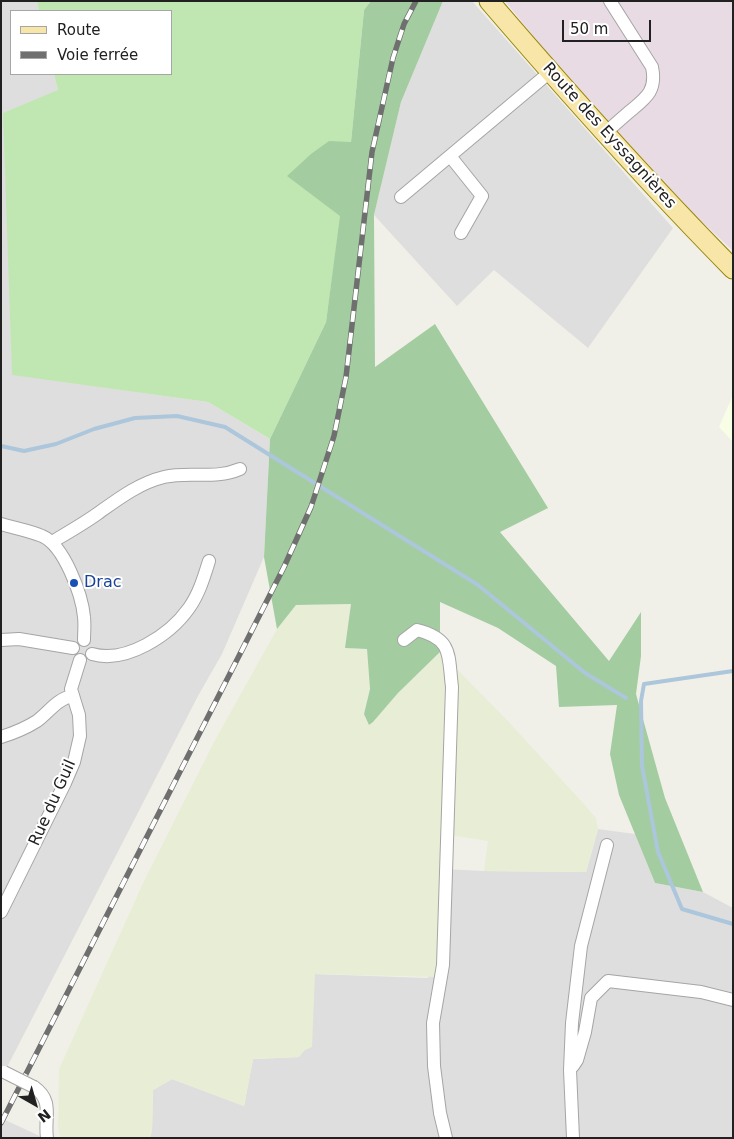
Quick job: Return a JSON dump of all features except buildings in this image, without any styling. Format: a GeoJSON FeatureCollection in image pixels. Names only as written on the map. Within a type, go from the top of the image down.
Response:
{"type":"FeatureCollection","features":[{"type":"Feature","properties":{"kind":"main road","name":"Route des Eyssagnières"},"geometry":{"type":"LineString","coordinates":[[489,1],[604,133],[733,269]]}},
{"type":"Feature","properties":{"kind":"street"},"geometry":{"type":"LineString","coordinates":[[604,133],[648,96],[653,85],[654,76],[652,67],[610,1]]}},
{"type":"Feature","properties":{"kind":"street"},"geometry":{"type":"LineString","coordinates":[[401,198],[550,72]]}},
{"type":"Feature","properties":{"kind":"street"},"geometry":{"type":"LineString","coordinates":[[450,156],[482,196],[461,233]]}},
{"type":"Feature","properties":{"kind":"street"},"geometry":{"type":"LineString","coordinates":[[52,542],[126,494],[153,480],[192,474],[218,476],[240,469]]}},
{"type":"Feature","properties":{"kind":"street"},"geometry":{"type":"LineString","coordinates":[[1,524],[42,536],[52,542],[60,552],[80,600],[84,617],[78,644],[74,656],[80,660],[88,659],[92,654],[92,646],[87,641],[78,644],[1,640]]}},
{"type":"Feature","properties":{"kind":"street"},"geometry":{"type":"LineString","coordinates":[[92,654],[108,656],[129,653],[170,628],[189,608],[201,585],[209,561]]}},
{"type":"Feature","properties":{"kind":"street"},"geometry":{"type":"LineString","coordinates":[[404,640],[417,630],[431,634],[443,643],[448,654],[452,687],[443,965],[433,1030],[434,1066],[440,1112],[446,1138]]}},
{"type":"Feature","properties":{"kind":"street","name":"Rue du Guil"},"geometry":{"type":"LineString","coordinates":[[1,912],[74,762],[80,725],[79,715],[72,696],[72,683],[80,660]]}},
{"type":"Feature","properties":{"kind":"street"},"geometry":{"type":"LineString","coordinates":[[1,736],[14,733],[37,720],[63,699],[72,696]]}},
{"type":"Feature","properties":{"kind":"street"},"geometry":{"type":"LineString","coordinates":[[573,1138],[570,1070],[572,1023],[581,946],[607,844]]}},
{"type":"Feature","properties":{"kind":"street"},"geometry":{"type":"LineString","coordinates":[[570,1070],[577,1060],[585,1032],[591,998],[608,981],[701,992],[733,1000]]}},
{"type":"Feature","properties":{"kind":"street"},"geometry":{"type":"LineString","coordinates":[[3,1071],[34,1087],[46,1099],[47,1138]]}},
{"type":"Feature","properties":{"kind":"shaded area"},"geometry":{"type":"Polygon","coordinates":[[[1,1],[37,1],[39,10],[10,10],[10,75],[54,75],[58,90],[12,374],[208,402],[270,439],[264,557],[222,654],[198,696],[1,1079],[1,1]]]}},
{"type":"Feature","properties":{"kind":"shaded area"},"geometry":{"type":"Polygon","coordinates":[[[443,1],[472,1],[673,228],[588,348],[494,270],[457,306],[374,215],[401,102],[443,1]]]}},
{"type":"Feature","properties":{"kind":"shaded area"},"geometry":{"type":"Polygon","coordinates":[[[505,1],[733,1],[733,251],[695,215],[621,135],[538,42],[505,1]]]}},
{"type":"Feature","properties":{"kind":"shaded area"},"geometry":{"type":"Polygon","coordinates":[[[733,395],[733,442],[719,427],[733,395]]]}},
{"type":"Feature","properties":{"kind":"shaded area"},"geometry":{"type":"Polygon","coordinates":[[[352,604],[345,648],[367,649],[370,689],[364,714],[373,722],[398,693],[440,652],[507,720],[596,818],[598,829],[586,872],[484,871],[488,841],[443,834],[437,977],[315,974],[312,1047],[305,1050],[299,1057],[253,1059],[244,1106],[172,1079],[153,1090],[150,1138],[61,1138],[58,1128],[59,1069],[144,881],[214,742],[277,629],[296,605],[352,604]]]}},
{"type":"Feature","properties":{"kind":"shaded area"},"geometry":{"type":"Polygon","coordinates":[[[598,829],[635,834],[655,883],[703,892],[733,908],[733,1138],[150,1138],[153,1090],[172,1079],[244,1106],[253,1059],[299,1057],[314,974],[428,978],[442,869],[586,872],[598,829]]]}},
{"type":"Feature","properties":{"kind":"shaded area"},"geometry":{"type":"Polygon","coordinates":[[[1,1118],[44,1138],[1,1138],[1,1118]]]}},
{"type":"Feature","properties":{"kind":"green space"},"geometry":{"type":"Polygon","coordinates":[[[37,1],[371,1],[364,10],[351,142],[326,322],[270,439],[208,402],[12,375],[3,113],[58,90],[54,75],[172,75],[172,10],[39,10],[37,1]]]}},
{"type":"Feature","properties":{"kind":"green space"},"geometry":{"type":"Polygon","coordinates":[[[371,1],[443,1],[401,102],[374,215],[375,367],[435,324],[548,508],[500,532],[609,661],[641,612],[641,656],[636,694],[665,798],[703,892],[655,883],[619,795],[610,754],[617,705],[559,707],[556,666],[498,628],[440,602],[440,652],[398,693],[369,725],[364,714],[370,689],[367,649],[345,648],[351,604],[296,605],[277,629],[264,557],[270,439],[326,322],[340,216],[287,176],[311,154],[329,141],[351,142],[364,10],[371,1]]]}},
{"type":"Feature","properties":{"kind":"waterway"},"geometry":{"type":"LineString","coordinates":[[1,446],[24,451],[56,444],[94,429],[135,418],[177,416],[225,427],[478,585],[585,673],[626,698]]}},
{"type":"Feature","properties":{"kind":"waterway"},"geometry":{"type":"LineString","coordinates":[[733,671],[644,684],[641,701],[642,766],[658,852],[682,909],[733,924]]}},
{"type":"Feature","properties":{"kind":"railway"},"geometry":{"type":"LineString","coordinates":[[1,1123],[284,567],[311,507],[334,436],[346,377],[372,152],[393,58],[404,24],[416,1]]}},
{"type":"Feature","properties":{"kind":"place","name":"Drac"},"geometry":{"type":"Point","coordinates":[74,583]}}]}
